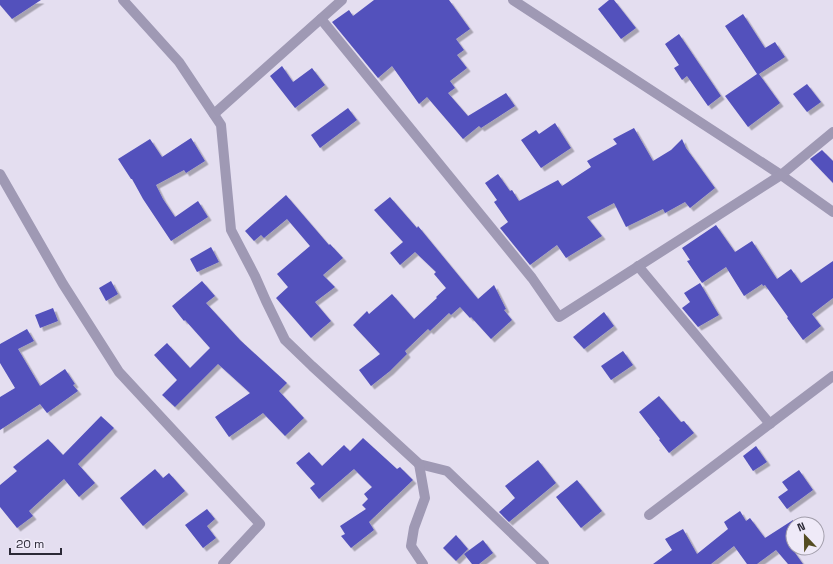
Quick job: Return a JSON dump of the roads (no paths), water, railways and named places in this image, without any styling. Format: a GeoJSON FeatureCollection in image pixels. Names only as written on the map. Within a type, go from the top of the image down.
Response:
{"type":"FeatureCollection","features":[{"type":"Feature","properties":{"kind":"street"},"geometry":{"type":"LineString","coordinates":[[123,0],[179,62],[221,125],[231,230],[256,276],[266,301],[285,340],[419,464],[447,471],[544,564]]}},
{"type":"Feature","properties":{"kind":"street"},"geometry":{"type":"LineString","coordinates":[[214,114],[342,0]]}},
{"type":"Feature","properties":{"kind":"street"},"geometry":{"type":"LineString","coordinates":[[513,0],[781,175],[833,212]]}},
{"type":"Feature","properties":{"kind":"street"},"geometry":{"type":"LineString","coordinates":[[320,19],[527,272],[558,317],[781,175],[833,132]]}},
{"type":"Feature","properties":{"kind":"street"},"geometry":{"type":"LineString","coordinates":[[0,174],[63,284],[119,372],[260,524],[223,564]]}},
{"type":"Feature","properties":{"kind":"street"},"geometry":{"type":"LineString","coordinates":[[638,266],[770,424]]}},
{"type":"Feature","properties":{"kind":"street"},"geometry":{"type":"LineString","coordinates":[[648,515],[833,376]]}},
{"type":"Feature","properties":{"kind":"street"},"geometry":{"type":"LineString","coordinates":[[419,464],[425,498],[414,528],[411,546],[423,564]]}}]}
